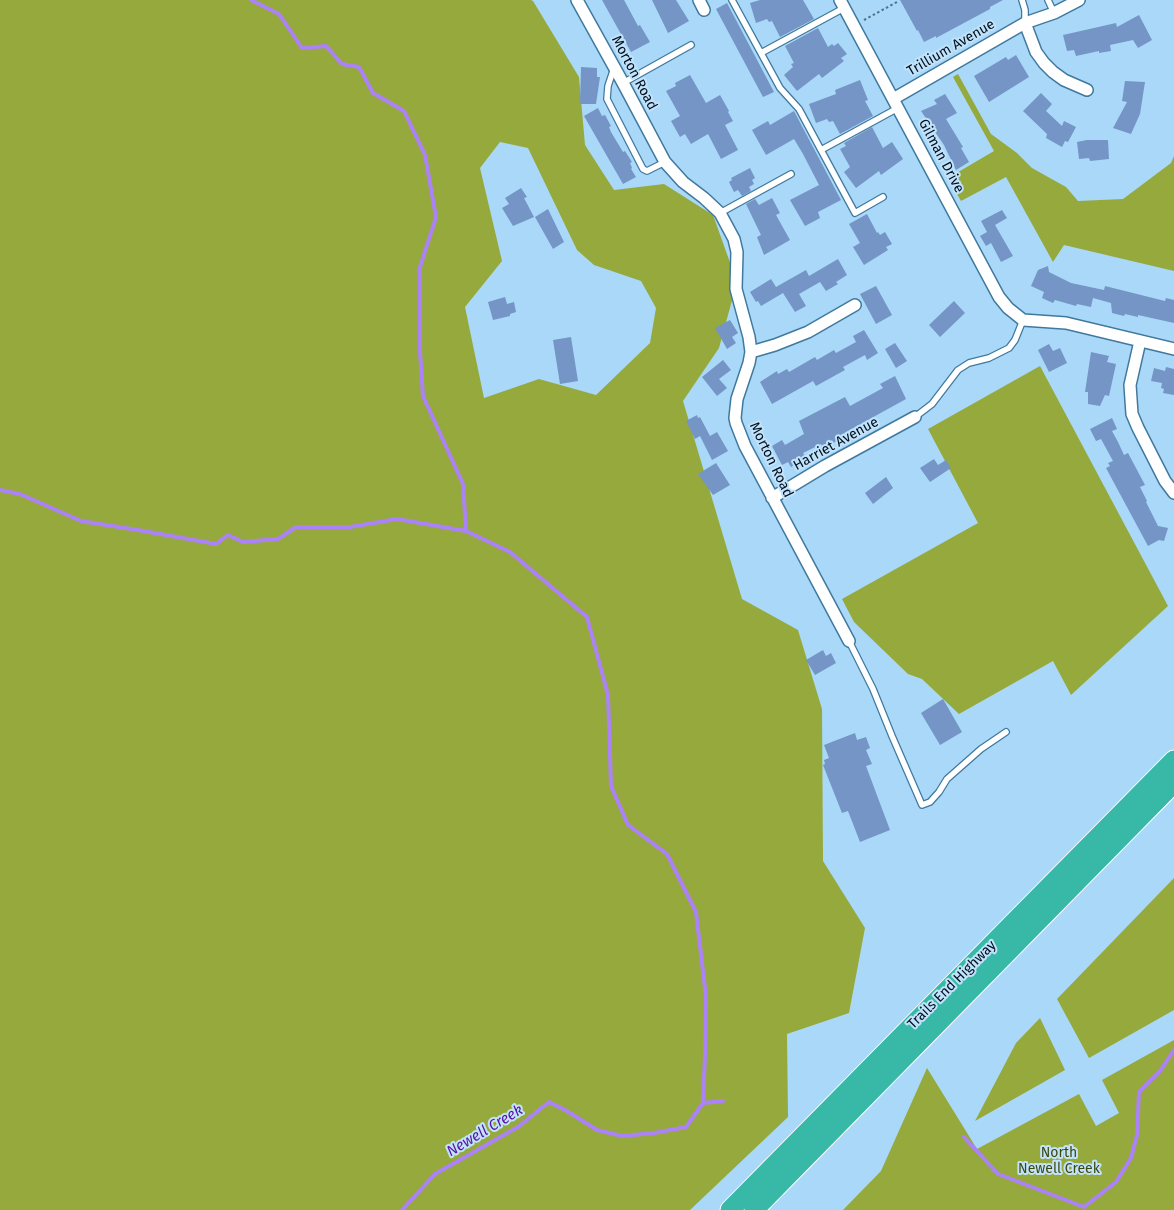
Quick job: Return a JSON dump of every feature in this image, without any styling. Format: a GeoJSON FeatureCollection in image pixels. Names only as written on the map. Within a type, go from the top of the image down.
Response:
{"type":"FeatureCollection","features":[{"type":"Feature","properties":{"kind":"highway","name":"Trails End Highway"},"geometry":{"type":"LineString","coordinates":[[730,1210],[1174,760]]}},
{"type":"Feature","properties":{"kind":"highway","name":"Trails End Highway"},"geometry":{"type":"LineString","coordinates":[[754,1210],[1174,783]]}},
{"type":"Feature","properties":{"kind":"street","name":"Morton Road"},"geometry":{"type":"LineString","coordinates":[[577,0],[665,162],[683,182],[720,213],[731,232],[737,252],[736,289],[749,337],[751,352],[738,399],[735,418],[745,446],[848,642]]}},
{"type":"Feature","properties":{"kind":"street","name":"Trillium Avenue"},"geometry":{"type":"LineString","coordinates":[[896,104],[1025,23],[1054,14],[1079,0]]}},
{"type":"Feature","properties":{"kind":"street","name":"Gilman Drive"},"geometry":{"type":"LineString","coordinates":[[842,4],[999,297],[1008,308],[1023,320]]}},
{"type":"Feature","properties":{"kind":"street"},"geometry":{"type":"LineString","coordinates":[[1025,23],[1036,52],[1044,64],[1064,80],[1087,90]]}},
{"type":"Feature","properties":{"kind":"street"},"geometry":{"type":"LineString","coordinates":[[751,352],[808,332],[855,305]]}},
{"type":"Feature","properties":{"kind":"street"},"geometry":{"type":"LineString","coordinates":[[1023,320],[1066,323],[1174,349]]}},
{"type":"Feature","properties":{"kind":"street"},"geometry":{"type":"LineString","coordinates":[[1140,341],[1130,385],[1132,414],[1165,482],[1174,493]]}},
{"type":"Feature","properties":{"kind":"street","name":"Harriet Avenue"},"geometry":{"type":"LineString","coordinates":[[772,498],[825,466],[915,417]]}},
{"type":"Feature","properties":{"kind":"lane"},"geometry":{"type":"LineString","coordinates":[[732,0],[780,88],[799,108],[854,213],[884,197]]}},
{"type":"Feature","properties":{"kind":"lane"},"geometry":{"type":"LineString","coordinates":[[1022,0],[1025,10],[1025,23]]}},
{"type":"Feature","properties":{"kind":"lane"},"geometry":{"type":"LineString","coordinates":[[1048,0],[1054,14]]}},
{"type":"Feature","properties":{"kind":"lane"},"geometry":{"type":"LineString","coordinates":[[761,53],[842,4]]}},
{"type":"Feature","properties":{"kind":"lane"},"geometry":{"type":"LineString","coordinates":[[623,83],[691,45]]}},
{"type":"Feature","properties":{"kind":"lane"},"geometry":{"type":"LineString","coordinates":[[614,66],[608,86],[607,99],[642,169],[647,171],[665,162]]}},
{"type":"Feature","properties":{"kind":"lane"},"geometry":{"type":"LineString","coordinates":[[821,150],[896,104]]}},
{"type":"Feature","properties":{"kind":"lane"},"geometry":{"type":"LineString","coordinates":[[720,213],[791,174]]}},
{"type":"Feature","properties":{"kind":"lane"},"geometry":{"type":"LineString","coordinates":[[915,417],[932,404],[958,370],[969,363],[989,358],[1009,348],[1015,340],[1023,320]]}},
{"type":"Feature","properties":{"kind":"lane","name":"Morton Road"},"geometry":{"type":"LineString","coordinates":[[848,642],[873,688],[922,805],[930,802],[940,792],[947,779],[981,749],[1006,732]]}},
{"type":"Feature","properties":{"kind":"path"},"geometry":{"type":"LineString","coordinates":[[864,20],[897,2],[896,0]]}},
{"type":"Feature","properties":{"kind":"green space"},"geometry":{"type":"Polygon","coordinates":[[[0,0],[531,0],[579,77],[585,145],[614,190],[664,184],[713,215],[737,282],[719,348],[683,401],[742,599],[798,630],[822,709],[823,861],[865,928],[849,1013],[787,1034],[788,1117],[690,1210],[0,1210],[0,0]],[[500,142],[480,168],[502,261],[465,307],[484,398],[539,379],[596,395],[650,343],[656,308],[641,281],[594,265],[577,250],[528,148],[500,142]]]}},
{"type":"Feature","properties":{"kind":"green space"},"geometry":{"type":"Polygon","coordinates":[[[958,74],[991,134],[1017,153],[1032,168],[1066,187],[1078,201],[1123,199],[1171,163],[1174,156],[1174,271],[1064,245],[1053,262],[1006,177],[961,201],[948,178],[994,151],[953,77],[958,74]]]}},
{"type":"Feature","properties":{"kind":"green space"},"geometry":{"type":"Polygon","coordinates":[[[1040,366],[1168,606],[1071,695],[1053,661],[959,714],[922,679],[908,674],[854,622],[842,599],[978,523],[928,429],[1040,366]]]}},
{"type":"Feature","properties":{"kind":"green space"},"geometry":{"type":"Polygon","coordinates":[[[1174,878],[1174,1010],[1089,1058],[1057,999],[1174,878]]]}},
{"type":"Feature","properties":{"kind":"green space"},"geometry":{"type":"Polygon","coordinates":[[[1040,1018],[1065,1070],[975,1121],[1016,1043],[1040,1018]]]}},
{"type":"Feature","properties":{"kind":"green space","name":"North Newell Creek"},"geometry":{"type":"Polygon","coordinates":[[[1174,1040],[1174,1210],[843,1210],[881,1171],[927,1068],[977,1149],[1079,1094],[1096,1126],[1119,1113],[1102,1080],[1174,1040]]]}},
{"type":"Feature","properties":{"kind":"building"},"geometry":{"type":"Polygon","coordinates":[[[602,0],[624,0],[638,26],[640,25],[650,42],[631,52],[602,0]]]}},
{"type":"Feature","properties":{"kind":"building"},"geometry":{"type":"Polygon","coordinates":[[[652,0],[676,0],[689,21],[668,33],[652,0]]]}},
{"type":"Feature","properties":{"kind":"building"},"geometry":{"type":"Polygon","coordinates":[[[760,0],[803,0],[814,19],[780,37],[772,21],[769,22],[767,19],[756,23],[750,3],[760,0]]]}},
{"type":"Feature","properties":{"kind":"building"},"geometry":{"type":"Polygon","coordinates":[[[900,0],[1003,0],[936,38],[936,36],[924,42],[900,0]]]}},
{"type":"Feature","properties":{"kind":"building"},"geometry":{"type":"Polygon","coordinates":[[[727,3],[774,92],[763,97],[716,9],[727,3]]]}},
{"type":"Feature","properties":{"kind":"building"},"geometry":{"type":"Polygon","coordinates":[[[1139,15],[1152,40],[1138,48],[1133,40],[1110,45],[1111,51],[1099,53],[1099,51],[1076,56],[1074,50],[1067,51],[1063,35],[1116,23],[1117,27],[1139,15]]]}},
{"type":"Feature","properties":{"kind":"building"},"geometry":{"type":"Polygon","coordinates":[[[818,28],[828,47],[838,43],[847,54],[841,58],[844,61],[822,78],[819,74],[797,91],[784,75],[793,67],[791,64],[794,63],[785,46],[818,28]]]}},
{"type":"Feature","properties":{"kind":"building"},"geometry":{"type":"Polygon","coordinates":[[[1016,55],[1029,77],[989,102],[974,76],[1006,57],[1008,60],[1016,55]]]}},
{"type":"Feature","properties":{"kind":"building"},"geometry":{"type":"Polygon","coordinates":[[[581,67],[597,68],[597,77],[600,77],[596,104],[580,104],[581,67]]]}},
{"type":"Feature","properties":{"kind":"building"},"geometry":{"type":"Polygon","coordinates":[[[690,75],[706,103],[720,95],[733,121],[725,125],[738,150],[721,159],[708,134],[691,144],[685,134],[680,137],[671,121],[680,116],[666,91],[676,86],[675,83],[690,75]]]}},
{"type":"Feature","properties":{"kind":"building"},"geometry":{"type":"Polygon","coordinates":[[[860,80],[868,100],[865,101],[873,116],[840,134],[833,121],[829,122],[827,119],[816,123],[809,104],[836,94],[835,90],[860,80]]]}},
{"type":"Feature","properties":{"kind":"building"},"geometry":{"type":"Polygon","coordinates":[[[1125,81],[1145,82],[1140,114],[1131,134],[1113,128],[1127,102],[1122,101],[1125,81]]]}},
{"type":"Feature","properties":{"kind":"building"},"geometry":{"type":"Polygon","coordinates":[[[1041,93],[1052,104],[1046,111],[1062,126],[1064,121],[1076,127],[1068,142],[1065,141],[1062,147],[1046,138],[1047,134],[1023,111],[1041,93]]]}},
{"type":"Feature","properties":{"kind":"building"},"geometry":{"type":"Polygon","coordinates":[[[945,94],[957,113],[946,119],[963,147],[961,148],[969,162],[956,170],[944,145],[921,111],[937,104],[934,100],[945,94]]]}},
{"type":"Feature","properties":{"kind":"building"},"geometry":{"type":"Polygon","coordinates":[[[598,108],[602,116],[605,115],[611,126],[609,127],[611,132],[623,152],[625,151],[632,162],[630,163],[631,169],[636,177],[623,184],[584,116],[598,108]]]}},
{"type":"Feature","properties":{"kind":"building"},"geometry":{"type":"Polygon","coordinates":[[[794,111],[841,200],[818,212],[820,218],[805,226],[790,200],[819,185],[803,154],[794,139],[766,155],[752,130],[768,121],[770,125],[794,111]]]}},
{"type":"Feature","properties":{"kind":"building"},"geometry":{"type":"Polygon","coordinates":[[[872,127],[883,148],[892,142],[903,159],[881,175],[879,171],[856,188],[844,172],[850,167],[840,149],[846,146],[844,143],[872,127]]]}},
{"type":"Feature","properties":{"kind":"building"},"geometry":{"type":"Polygon","coordinates":[[[1108,140],[1109,159],[1090,161],[1089,158],[1079,159],[1077,142],[1108,140]]]}},
{"type":"Feature","properties":{"kind":"building"},"geometry":{"type":"Polygon","coordinates":[[[750,168],[755,178],[752,180],[754,184],[749,187],[751,191],[742,196],[738,190],[734,192],[729,182],[732,180],[731,178],[750,168]]]}},
{"type":"Feature","properties":{"kind":"building"},"geometry":{"type":"Polygon","coordinates":[[[521,188],[527,197],[524,198],[534,217],[513,226],[502,208],[509,204],[505,198],[521,188]]]}},
{"type":"Feature","properties":{"kind":"building"},"geometry":{"type":"Polygon","coordinates":[[[772,198],[780,213],[776,215],[790,240],[764,255],[757,237],[761,235],[746,204],[755,199],[759,205],[772,198]]]}},
{"type":"Feature","properties":{"kind":"building"},"geometry":{"type":"Polygon","coordinates":[[[548,209],[564,242],[553,249],[535,217],[548,209]]]}},
{"type":"Feature","properties":{"kind":"building"},"geometry":{"type":"Polygon","coordinates":[[[1002,210],[1007,218],[995,225],[1013,256],[1001,262],[991,243],[986,246],[980,236],[987,232],[981,221],[1002,210]]]}},
{"type":"Feature","properties":{"kind":"building"},"geometry":{"type":"Polygon","coordinates":[[[867,214],[877,233],[880,235],[885,232],[892,244],[886,247],[888,250],[864,265],[853,247],[860,243],[849,224],[867,214]]]}},
{"type":"Feature","properties":{"kind":"building"},"geometry":{"type":"Polygon","coordinates":[[[838,259],[847,275],[836,282],[838,284],[826,291],[820,282],[799,294],[806,306],[795,312],[783,293],[761,306],[750,292],[771,279],[776,287],[806,270],[809,276],[838,259]]]}},
{"type":"Feature","properties":{"kind":"building"},"geometry":{"type":"Polygon","coordinates":[[[1048,266],[1049,272],[1071,283],[1104,290],[1105,286],[1165,301],[1166,298],[1174,300],[1174,323],[1138,315],[1138,317],[1125,314],[1124,316],[1112,313],[1111,303],[1093,298],[1091,307],[1077,304],[1076,306],[1055,300],[1053,303],[1042,298],[1044,292],[1031,286],[1038,270],[1048,266]]]}},
{"type":"Feature","properties":{"kind":"building"},"geometry":{"type":"Polygon","coordinates":[[[876,286],[892,315],[876,324],[860,294],[876,286]]]}},
{"type":"Feature","properties":{"kind":"building"},"geometry":{"type":"Polygon","coordinates":[[[505,297],[507,304],[514,302],[516,312],[510,314],[510,316],[493,320],[488,302],[505,297]]]}},
{"type":"Feature","properties":{"kind":"building"},"geometry":{"type":"Polygon","coordinates":[[[954,301],[965,313],[940,337],[929,325],[954,301]]]}},
{"type":"Feature","properties":{"kind":"building"},"geometry":{"type":"Polygon","coordinates":[[[730,320],[738,333],[732,337],[736,343],[727,349],[715,328],[730,320]]]}},
{"type":"Feature","properties":{"kind":"building"},"geometry":{"type":"Polygon","coordinates":[[[864,330],[878,353],[867,360],[865,355],[843,367],[845,370],[816,386],[813,381],[772,404],[760,382],[777,371],[778,374],[787,369],[789,372],[815,357],[817,360],[834,350],[836,353],[856,342],[853,336],[864,330]]]}},
{"type":"Feature","properties":{"kind":"building"},"geometry":{"type":"Polygon","coordinates":[[[571,337],[578,381],[560,384],[553,340],[571,337]]]}},
{"type":"Feature","properties":{"kind":"building"},"geometry":{"type":"Polygon","coordinates":[[[895,343],[907,361],[896,368],[885,349],[895,343]]]}},
{"type":"Feature","properties":{"kind":"building"},"geometry":{"type":"Polygon","coordinates":[[[1049,344],[1053,351],[1060,348],[1067,363],[1049,372],[1038,350],[1049,344]]]}},
{"type":"Feature","properties":{"kind":"building"},"geometry":{"type":"Polygon","coordinates":[[[1091,352],[1109,356],[1107,362],[1116,364],[1109,396],[1105,395],[1100,406],[1088,404],[1088,392],[1085,392],[1091,352]]]}},
{"type":"Feature","properties":{"kind":"building"},"geometry":{"type":"Polygon","coordinates":[[[723,360],[731,370],[719,379],[727,388],[717,396],[702,377],[723,360]]]}},
{"type":"Feature","properties":{"kind":"building"},"geometry":{"type":"Polygon","coordinates":[[[1166,367],[1174,369],[1174,395],[1163,393],[1162,383],[1151,381],[1154,368],[1165,371],[1166,367]]]}},
{"type":"Feature","properties":{"kind":"building"},"geometry":{"type":"Polygon","coordinates":[[[895,376],[906,399],[837,437],[839,440],[823,448],[821,444],[803,453],[806,458],[791,467],[788,462],[782,465],[772,446],[782,440],[785,445],[804,434],[799,421],[845,397],[850,406],[883,388],[880,384],[895,376]]]}},
{"type":"Feature","properties":{"kind":"building"},"geometry":{"type":"Polygon","coordinates":[[[697,415],[710,436],[717,432],[728,451],[712,460],[700,436],[695,439],[686,421],[697,415]]]}},
{"type":"Feature","properties":{"kind":"building"},"geometry":{"type":"Polygon","coordinates":[[[1112,418],[1117,429],[1112,431],[1124,455],[1128,453],[1145,485],[1140,487],[1158,526],[1168,528],[1164,541],[1159,540],[1148,546],[1106,468],[1110,466],[1108,463],[1113,461],[1101,439],[1096,441],[1090,429],[1112,418]]]}},
{"type":"Feature","properties":{"kind":"building"},"geometry":{"type":"Polygon","coordinates":[[[934,459],[938,465],[946,460],[951,468],[930,482],[920,468],[934,459]]]}},
{"type":"Feature","properties":{"kind":"building"},"geometry":{"type":"Polygon","coordinates":[[[716,463],[730,485],[713,495],[698,474],[716,463]]]}},
{"type":"Feature","properties":{"kind":"building"},"geometry":{"type":"Polygon","coordinates":[[[886,477],[893,488],[873,504],[865,493],[886,477]]]}},
{"type":"Feature","properties":{"kind":"building"},"geometry":{"type":"Polygon","coordinates":[[[823,650],[826,656],[831,653],[836,663],[815,675],[806,660],[823,650]]]}},
{"type":"Feature","properties":{"kind":"building"},"geometry":{"type":"Polygon","coordinates":[[[943,699],[962,732],[940,745],[921,713],[943,699]]]}},
{"type":"Feature","properties":{"kind":"building"},"geometry":{"type":"Polygon","coordinates":[[[855,733],[857,740],[866,737],[870,748],[866,750],[872,764],[866,766],[890,830],[860,842],[848,811],[842,813],[823,765],[825,764],[824,760],[829,758],[824,745],[855,733]]]}},
{"type":"Feature","properties":{"kind":"waterway"},"geometry":{"type":"LineString","coordinates":[[251,0],[279,14],[302,48],[326,46],[342,64],[359,67],[373,93],[404,111],[425,155],[436,217],[420,267],[420,352],[423,396],[463,484],[466,531]]}},
{"type":"Feature","properties":{"kind":"waterway"},"geometry":{"type":"LineString","coordinates":[[0,490],[20,494],[81,521],[216,544],[228,535],[243,542],[278,539],[296,527],[350,527],[397,519],[466,531],[510,552],[587,617],[608,695],[611,786],[628,825],[667,854],[696,912],[706,997],[703,1103]]}},
{"type":"Feature","properties":{"kind":"waterway","name":"Newell Creek"},"geometry":{"type":"LineString","coordinates":[[964,1137],[998,1174],[1084,1207],[1116,1182],[1131,1158],[1137,1135],[1139,1092],[1160,1071],[1174,1050]]}},
{"type":"Feature","properties":{"kind":"waterway","name":"Newell Creek"},"geometry":{"type":"LineString","coordinates":[[402,1210],[435,1174],[518,1127],[549,1102],[597,1130],[622,1136],[686,1127],[703,1103],[723,1101]]}}]}
